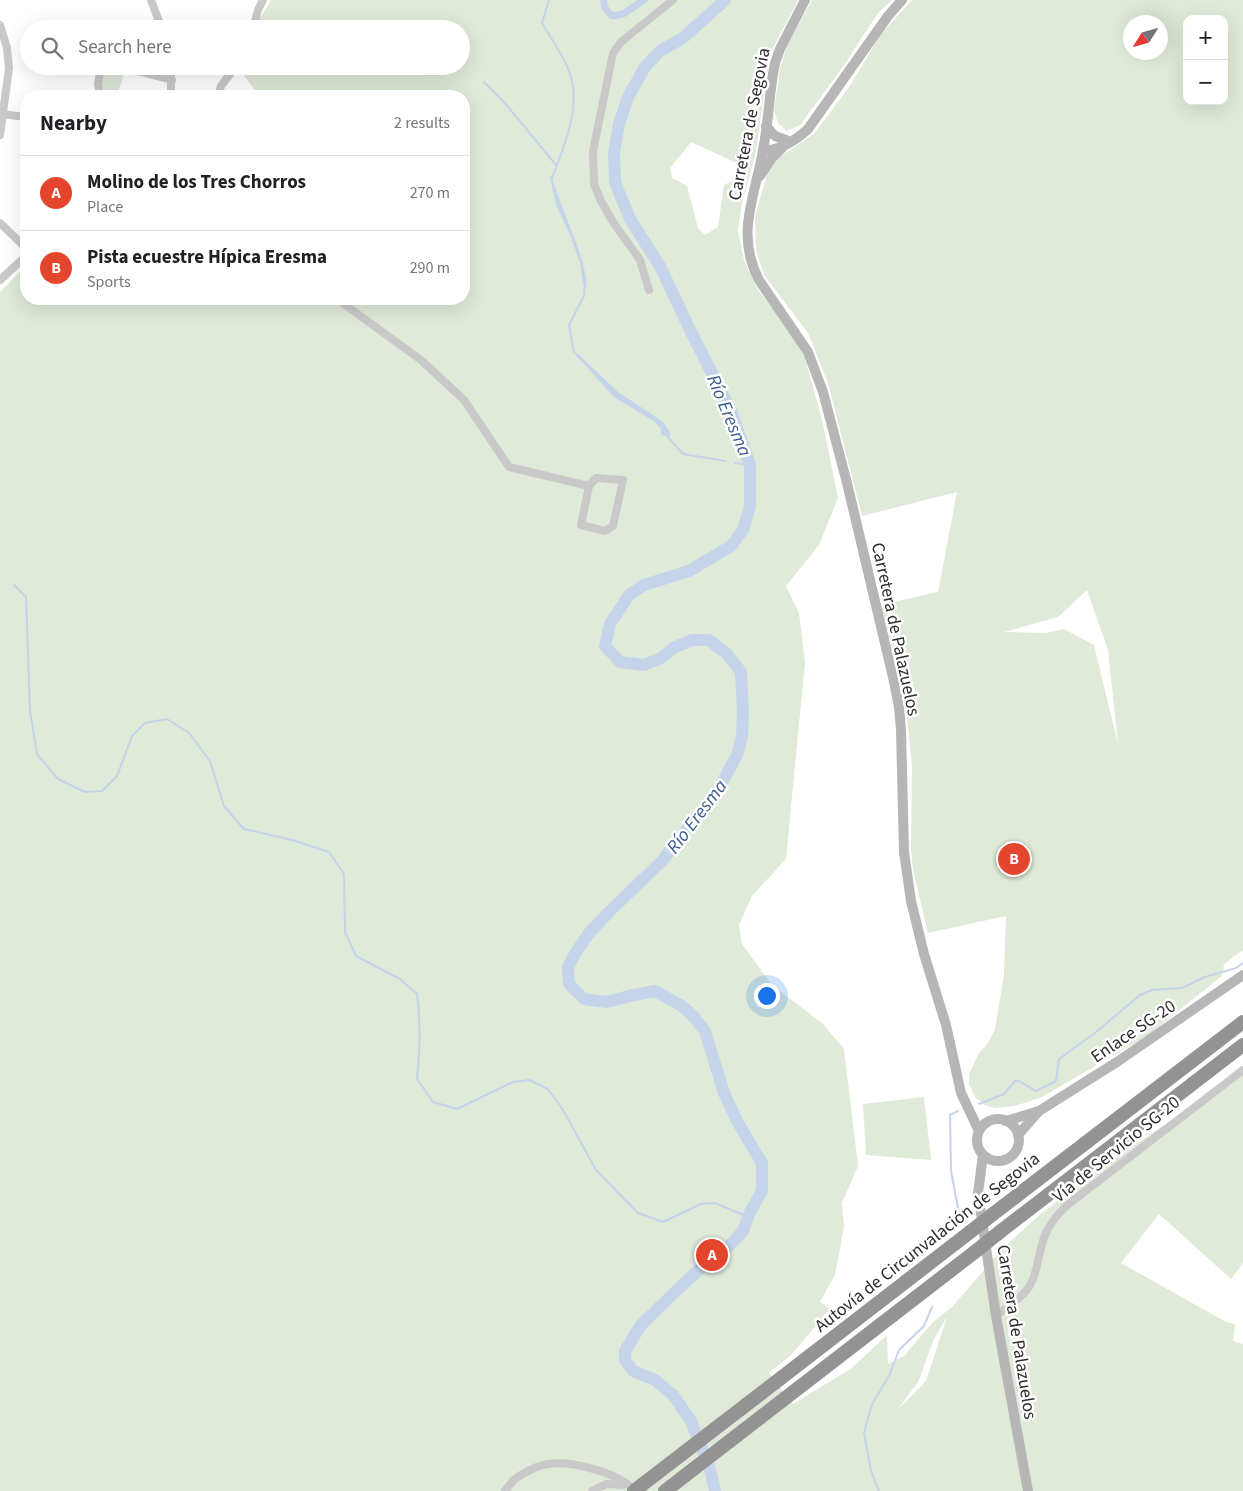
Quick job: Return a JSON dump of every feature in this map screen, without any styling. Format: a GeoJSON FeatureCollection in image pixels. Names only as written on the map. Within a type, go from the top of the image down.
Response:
{"type":"FeatureCollection","features":[{"type":"Feature","properties":{"kind":"highway","name":"Autovía de Circunvalación de Segovia"},"geometry":{"type":"LineString","coordinates":[[633,1490],[1243,1022]]}},
{"type":"Feature","properties":{"kind":"highway","name":"Autovía de Circunvalación de Segovia"},"geometry":{"type":"LineString","coordinates":[[665,1491],[1243,1045]]}},
{"type":"Feature","properties":{"kind":"street"},"geometry":{"type":"LineString","coordinates":[[151,0],[159,20]]}},
{"type":"Feature","properties":{"kind":"street"},"geometry":{"type":"LineString","coordinates":[[256,20],[258,10],[264,0]]}},
{"type":"Feature","properties":{"kind":"street"},"geometry":{"type":"LineString","coordinates":[[649,290],[640,260],[614,222],[594,184],[593,151],[614,53],[620,42],[673,0]]}},
{"type":"Feature","properties":{"kind":"street","name":"Carretera de Segovia"},"geometry":{"type":"LineString","coordinates":[[747,230],[748,214],[764,150],[772,77],[780,49],[805,0]]}},
{"type":"Feature","properties":{"kind":"street"},"geometry":{"type":"LineString","coordinates":[[764,150],[774,149],[798,137],[814,122],[888,16],[902,0]]}},
{"type":"Feature","properties":{"kind":"street"},"geometry":{"type":"LineString","coordinates":[[0,25],[9,58],[0,136]]}},
{"type":"Feature","properties":{"kind":"street"},"geometry":{"type":"LineString","coordinates":[[99,90],[100,75]]}},
{"type":"Feature","properties":{"kind":"street"},"geometry":{"type":"LineString","coordinates":[[152,75],[172,80]]}},
{"type":"Feature","properties":{"kind":"street"},"geometry":{"type":"LineString","coordinates":[[171,90],[172,75]]}},
{"type":"Feature","properties":{"kind":"street"},"geometry":{"type":"LineString","coordinates":[[220,90],[229,75]]}},
{"type":"Feature","properties":{"kind":"street"},"geometry":{"type":"LineString","coordinates":[[2,114],[20,116]]}},
{"type":"Feature","properties":{"kind":"street"},"geometry":{"type":"LineString","coordinates":[[766,126],[775,136],[786,142]]}},
{"type":"Feature","properties":{"kind":"street"},"geometry":{"type":"LineString","coordinates":[[755,183],[772,158],[786,142]]}},
{"type":"Feature","properties":{"kind":"street"},"geometry":{"type":"LineString","coordinates":[[0,223],[20,242]]}},
{"type":"Feature","properties":{"kind":"street","name":"Carretera de Palazuelos"},"geometry":{"type":"LineString","coordinates":[[747,230],[752,262],[759,280],[808,352],[823,392],[847,483],[899,707],[904,852],[911,901],[924,954],[946,1025],[961,1093],[979,1131]]}},
{"type":"Feature","properties":{"kind":"street"},"geometry":{"type":"LineString","coordinates":[[0,280],[20,262]]}},
{"type":"Feature","properties":{"kind":"street"},"geometry":{"type":"LineString","coordinates":[[345,305],[422,360],[464,400],[509,467],[589,486]]}},
{"type":"Feature","properties":{"kind":"street"},"geometry":{"type":"LineString","coordinates":[[596,478],[623,480],[613,526],[610,529],[605,531],[581,525],[589,486],[596,478]]}},
{"type":"Feature","properties":{"kind":"street","name":"Enlace SG-20"},"geometry":{"type":"LineString","coordinates":[[1006,1121],[1038,1112],[1117,1062],[1243,975]]}},
{"type":"Feature","properties":{"kind":"street","name":"Vía de Servicio SG-20"},"geometry":{"type":"LineString","coordinates":[[996,1316],[1029,1287],[1044,1238],[1063,1210],[1243,1070]]}},
{"type":"Feature","properties":{"kind":"street"},"geometry":{"type":"LineString","coordinates":[[970,1110],[990,1121]]}},
{"type":"Feature","properties":{"kind":"street","name":"Enlace SG-20"},"geometry":{"type":"LineString","coordinates":[[1018,1135],[1038,1112]]}},
{"type":"Feature","properties":{"kind":"street"},"geometry":{"type":"LineString","coordinates":[[999,1119],[1006,1121],[1014,1127],[1018,1135],[1018,1146],[1015,1153],[1008,1158],[997,1161],[990,1160],[983,1155],[977,1144],[979,1131],[984,1124],[990,1121],[999,1119]]}},
{"type":"Feature","properties":{"kind":"street","name":"Carretera de Palazuelos"},"geometry":{"type":"LineString","coordinates":[[983,1155],[978,1193],[996,1316],[1028,1491]]}},
{"type":"Feature","properties":{"kind":"street"},"geometry":{"type":"LineString","coordinates":[[980,1179],[997,1161]]}},
{"type":"Feature","properties":{"kind":"street"},"geometry":{"type":"LineString","coordinates":[[505,1491],[514,1479],[543,1465],[576,1464],[591,1468],[633,1490]]}},
{"type":"Feature","properties":{"kind":"street"},"geometry":{"type":"LineString","coordinates":[[592,1491],[606,1484],[633,1490]]}},
{"type":"Feature","properties":{"kind":"green space"},"geometry":{"type":"Polygon","coordinates":[[[271,0],[798,0],[770,54],[755,156],[742,203],[738,231],[744,260],[757,288],[792,334],[805,358],[823,424],[838,498],[819,545],[786,586],[799,613],[805,662],[786,859],[752,896],[739,925],[742,944],[771,984],[823,1024],[844,1049],[858,1166],[842,1203],[844,1227],[835,1275],[820,1302],[830,1309],[791,1355],[769,1373],[793,1404],[852,1368],[887,1335],[888,1364],[904,1356],[933,1322],[952,1307],[1004,1247],[1043,1212],[1097,1170],[1243,1072],[1243,1263],[1231,1279],[1159,1214],[1121,1263],[1226,1322],[1235,1324],[1233,1341],[1243,1344],[1243,1491],[0,1491],[0,292],[20,271],[20,305],[470,305],[470,90],[255,90],[244,75],[470,75],[470,20],[260,20],[271,0]],[[691,142],[670,168],[672,178],[687,186],[698,228],[705,235],[718,227],[724,185],[734,180],[737,163],[691,142]],[[947,1317],[934,1339],[918,1382],[898,1409],[926,1381],[947,1317]]]}},
{"type":"Feature","properties":{"kind":"green space"},"geometry":{"type":"Polygon","coordinates":[[[812,0],[892,0],[878,13],[842,68],[800,125],[787,131],[778,123],[774,111],[780,68],[787,46],[812,0]]]}},
{"type":"Feature","properties":{"kind":"green space"},"geometry":{"type":"Polygon","coordinates":[[[912,0],[1243,0],[1243,950],[1224,964],[1222,976],[1147,1036],[1042,1097],[1015,1106],[996,1108],[986,1106],[975,1097],[969,1084],[969,1074],[979,1053],[988,1043],[995,1029],[1004,974],[1006,916],[928,933],[913,870],[911,849],[912,766],[905,697],[881,605],[938,592],[957,492],[862,516],[828,383],[808,333],[764,275],[756,249],[755,216],[767,175],[778,158],[814,134],[849,87],[881,34],[912,0]],[[1087,590],[1058,617],[1004,632],[1046,633],[1064,629],[1094,645],[1118,744],[1108,650],[1087,590]]]}},
{"type":"Feature","properties":{"kind":"green space"},"geometry":{"type":"Polygon","coordinates":[[[103,75],[124,75],[119,90],[104,90],[100,84],[103,75]]]}},
{"type":"Feature","properties":{"kind":"green space"},"geometry":{"type":"Polygon","coordinates":[[[924,1097],[931,1160],[866,1155],[863,1104],[924,1097]]]}},
{"type":"Feature","properties":{"kind":"water"},"geometry":{"type":"Polygon","coordinates":[[[549,173],[584,266],[587,285],[583,284],[580,263],[556,205],[549,173]]]}},
{"type":"Feature","properties":{"kind":"water"},"geometry":{"type":"Polygon","coordinates":[[[573,352],[578,354],[618,392],[662,421],[670,432],[670,437],[661,435],[661,429],[655,422],[614,397],[573,352]]]}},
{"type":"Feature","properties":{"kind":"waterway"},"geometry":{"type":"LineString","coordinates":[[549,0],[542,23],[567,66],[574,94],[571,123],[552,180]]}},
{"type":"Feature","properties":{"kind":"waterway"},"geometry":{"type":"LineString","coordinates":[[604,0],[605,7],[612,16],[623,14],[644,0]]}},
{"type":"Feature","properties":{"kind":"waterway","name":"Río Eresma"},"geometry":{"type":"LineString","coordinates":[[715,1491],[711,1473],[691,1421],[673,1395],[655,1380],[633,1371],[625,1360],[625,1351],[641,1325],[743,1231],[750,1212],[762,1191],[762,1163],[738,1123],[724,1093],[705,1031],[693,1016],[682,1006],[655,991],[607,1002],[584,999],[569,984],[568,967],[590,932],[662,861],[718,790],[737,755],[742,737],[741,672],[727,654],[709,640],[692,640],[675,647],[661,658],[644,665],[620,662],[605,646],[610,624],[629,595],[644,585],[689,571],[731,546],[743,530],[750,506],[750,465],[731,411],[660,266],[630,219],[615,182],[614,153],[619,124],[628,97],[645,67],[660,51],[683,38],[725,0]]}},
{"type":"Feature","properties":{"kind":"waterway"},"geometry":{"type":"LineString","coordinates":[[484,82],[504,102],[556,165]]}},
{"type":"Feature","properties":{"kind":"waterway"},"geometry":{"type":"LineString","coordinates":[[574,353],[569,325],[584,296],[585,284]]}},
{"type":"Feature","properties":{"kind":"waterway"},"geometry":{"type":"LineString","coordinates":[[665,434],[683,454],[725,461]]}},
{"type":"Feature","properties":{"kind":"waterway"},"geometry":{"type":"LineString","coordinates":[[735,463],[750,465]]}},
{"type":"Feature","properties":{"kind":"waterway"},"geometry":{"type":"LineString","coordinates":[[14,585],[26,597],[30,711],[37,754],[58,779],[85,792],[102,791],[117,776],[132,736],[145,723],[167,719],[189,733],[210,761],[224,806],[244,829],[292,840],[329,852],[344,874],[345,932],[356,956],[400,979],[417,994],[420,1037],[417,1079],[433,1102],[457,1109],[513,1082],[529,1080],[548,1089],[563,1110],[596,1170],[638,1213],[663,1222],[701,1204],[715,1203],[748,1217]]}},
{"type":"Feature","properties":{"kind":"waterway"},"geometry":{"type":"LineString","coordinates":[[979,1104],[1004,1094],[1015,1081],[1019,1081],[1036,1091],[1056,1081],[1059,1059],[1095,1033],[1140,995],[1152,990],[1182,988],[1205,977],[1236,968],[1243,963]]}},
{"type":"Feature","properties":{"kind":"waterway"},"geometry":{"type":"LineString","coordinates":[[957,1227],[960,1219],[951,1171],[950,1115],[958,1111]]}},
{"type":"Feature","properties":{"kind":"waterway"},"geometry":{"type":"LineString","coordinates":[[879,1491],[871,1471],[864,1433],[872,1404],[889,1376],[899,1350],[924,1326],[932,1307]]}},
{"type":"Feature","properties":{"kind":"place","name":"Pista ecuestre Hípica Eresma"},"geometry":{"type":"Point","coordinates":[1014,859]}},
{"type":"Feature","properties":{"kind":"place","name":"Molino de los Tres Chorros"},"geometry":{"type":"Point","coordinates":[712,1255]}}]}
